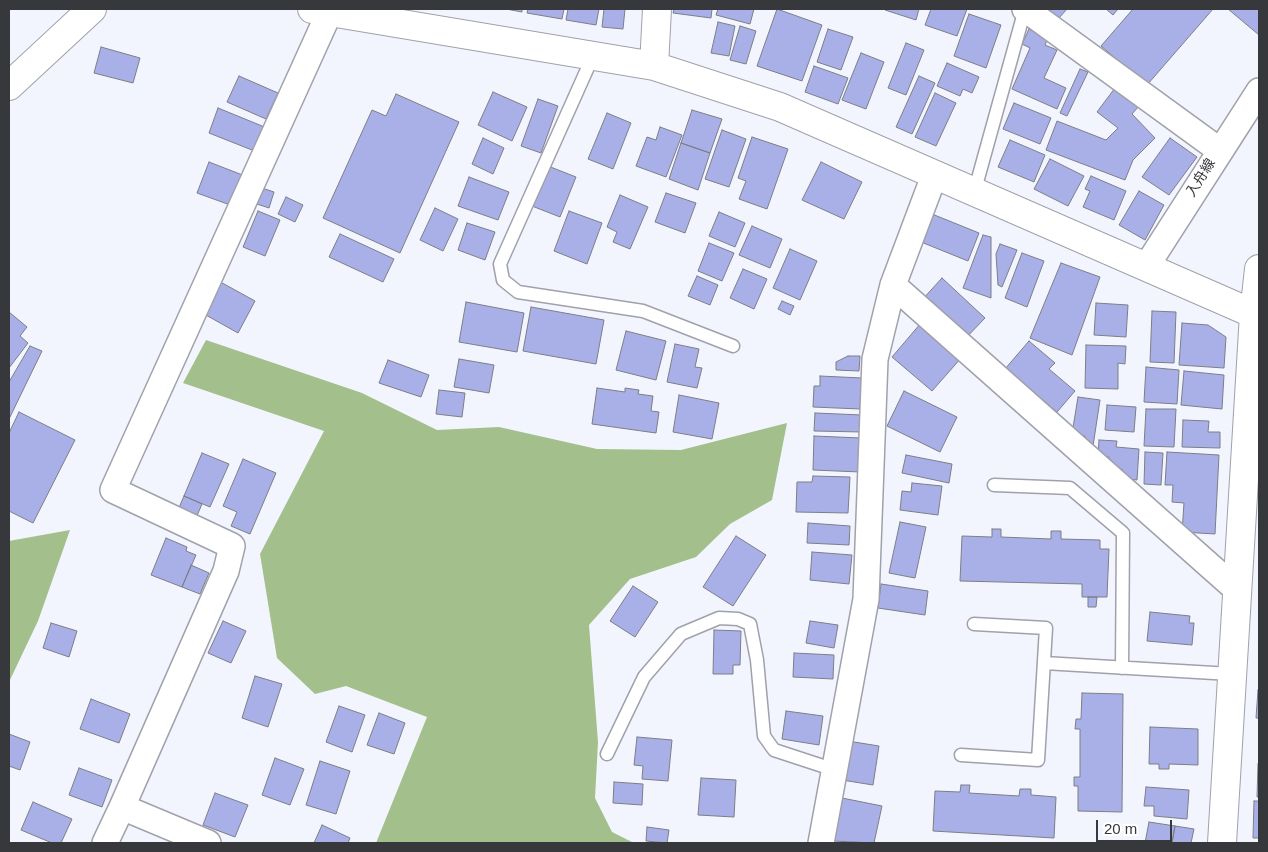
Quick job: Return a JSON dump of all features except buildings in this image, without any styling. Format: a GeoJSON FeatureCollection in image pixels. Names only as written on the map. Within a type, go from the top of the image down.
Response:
{"type":"FeatureCollection","features":[{"type":"Feature","properties":{"kind":"street"},"geometry":{"type":"LineString","coordinates":[[9,86],[92,9]]}},
{"type":"Feature","properties":{"kind":"street"},"geometry":{"type":"LineString","coordinates":[[654,66],[657,9]]}},
{"type":"Feature","properties":{"kind":"street"},"geometry":{"type":"LineString","coordinates":[[1025,9],[1219,150]]}},
{"type":"Feature","properties":{"kind":"street"},"geometry":{"type":"LineString","coordinates":[[105,843],[226,571],[232,546],[113,490],[321,10],[654,66],[780,107],[934,176],[1256,314]]}},
{"type":"Feature","properties":{"kind":"street","name":"入舟線"},"geometry":{"type":"LineString","coordinates":[[1146,266],[1219,150],[1259,91]]}},
{"type":"Feature","properties":{"kind":"street"},"geometry":{"type":"LineString","coordinates":[[821,843],[866,599],[875,359],[893,285],[934,176]]}},
{"type":"Feature","properties":{"kind":"street"},"geometry":{"type":"LineString","coordinates":[[1222,843],[1236,589],[1259,269]]}},
{"type":"Feature","properties":{"kind":"street"},"geometry":{"type":"LineString","coordinates":[[893,285],[1236,589]]}},
{"type":"Feature","properties":{"kind":"street"},"geometry":{"type":"LineString","coordinates":[[122,807],[208,843]]}},
{"type":"Feature","properties":{"kind":"lane"},"geometry":{"type":"LineString","coordinates":[[974,193],[1025,9]]}},
{"type":"Feature","properties":{"kind":"lane"},"geometry":{"type":"LineString","coordinates":[[593,56],[500,264],[503,280],[518,292],[643,311],[733,346]]}},
{"type":"Feature","properties":{"kind":"lane"},"geometry":{"type":"LineString","coordinates":[[994,485],[1070,488],[1123,533],[1122,668]]}},
{"type":"Feature","properties":{"kind":"lane"},"geometry":{"type":"LineString","coordinates":[[607,754],[644,677],[681,634],[719,618],[738,619],[750,624],[757,660],[764,736],[774,750],[835,770]]}},
{"type":"Feature","properties":{"kind":"lane"},"geometry":{"type":"LineString","coordinates":[[961,755],[1038,760],[1046,628],[974,624]]}},
{"type":"Feature","properties":{"kind":"lane"},"geometry":{"type":"LineString","coordinates":[[1044,663],[1231,674]]}},
{"type":"Feature","properties":{"kind":"green space"},"geometry":{"type":"Polygon","coordinates":[[[206,340],[362,393],[437,430],[499,427],[597,449],[681,450],[787,423],[772,500],[730,524],[696,557],[630,579],[589,625],[598,742],[595,798],[612,832],[634,843],[376,843],[427,717],[346,686],[315,694],[277,658],[260,554],[324,431],[183,383],[206,340]]]}},
{"type":"Feature","properties":{"kind":"green space"},"geometry":{"type":"Polygon","coordinates":[[[70,530],[38,621],[9,682],[9,541],[70,530]]]}}]}
